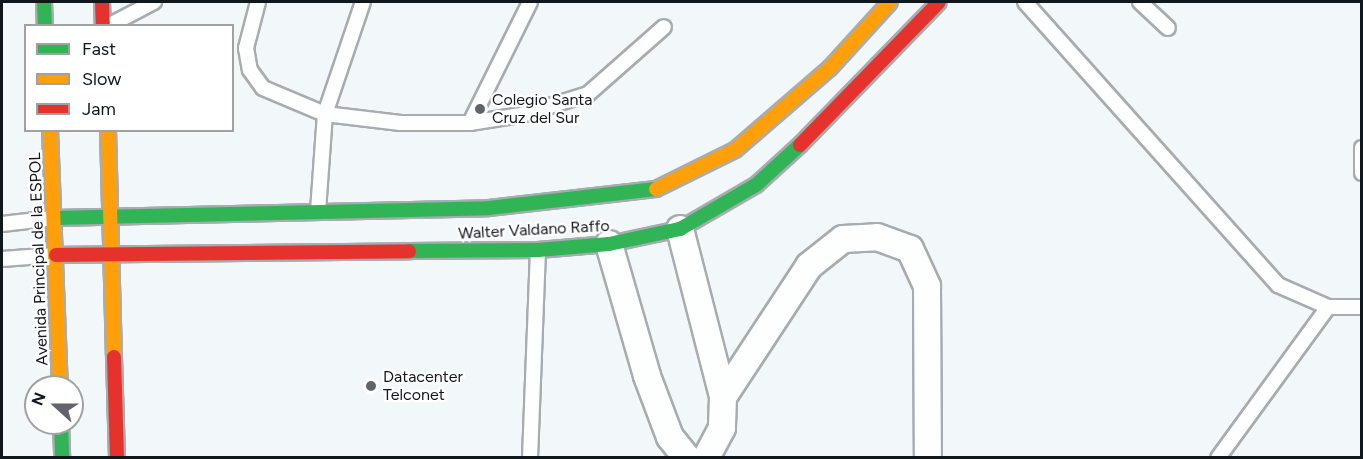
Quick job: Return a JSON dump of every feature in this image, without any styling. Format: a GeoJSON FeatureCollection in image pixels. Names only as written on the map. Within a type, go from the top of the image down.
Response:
{"type":"FeatureCollection","features":[{"type":"Feature","properties":{"kind":"main road"},"geometry":{"type":"LineString","coordinates":[[44,2],[45,24]]}},
{"type":"Feature","properties":{"kind":"main road"},"geometry":{"type":"LineString","coordinates":[[102,2],[103,24]]}},
{"type":"Feature","properties":{"kind":"main road","name":"Walter Valdano Raffo"},"geometry":{"type":"LineString","coordinates":[[54,218],[489,208],[660,188],[735,150],[830,68],[890,2]]}},
{"type":"Feature","properties":{"kind":"main road","name":"Walter Valdano Raffo"},"geometry":{"type":"LineString","coordinates":[[57,255],[538,249],[609,244],[680,229],[756,185],[851,98],[939,2]]}},
{"type":"Feature","properties":{"kind":"main road","name":"Avenida Principal de la ESPOL"},"geometry":{"type":"LineString","coordinates":[[50,132],[57,255],[60,375]]}},
{"type":"Feature","properties":{"kind":"main road"},"geometry":{"type":"LineString","coordinates":[[108,132],[117,458]]}},
{"type":"Feature","properties":{"kind":"main road"},"geometry":{"type":"LineString","coordinates":[[489,208],[489,251]]}},
{"type":"Feature","properties":{"kind":"main road"},"geometry":{"type":"LineString","coordinates":[[61,435],[62,458]]}},
{"type":"Feature","properties":{"kind":"street"},"geometry":{"type":"LineString","coordinates":[[680,229],[723,397],[722,428],[706,458]]}},
{"type":"Feature","properties":{"kind":"street"},"geometry":{"type":"LineString","coordinates":[[723,397],[809,266],[843,239],[877,237],[910,249],[927,286],[928,458]]}},
{"type":"Feature","properties":{"kind":"street"},"geometry":{"type":"LineString","coordinates":[[609,244],[647,376],[670,437],[687,458]]}},
{"type":"Feature","properties":{"kind":"lane"},"geometry":{"type":"LineString","coordinates":[[112,24],[154,2]]}},
{"type":"Feature","properties":{"kind":"lane"},"geometry":{"type":"LineString","coordinates":[[258,2],[246,48],[249,70],[263,88],[325,114],[400,123],[470,123],[521,115],[588,94],[664,27]]}},
{"type":"Feature","properties":{"kind":"lane"},"geometry":{"type":"LineString","coordinates":[[318,211],[325,114],[363,2]]}},
{"type":"Feature","properties":{"kind":"lane"},"geometry":{"type":"LineString","coordinates":[[470,123],[530,2]]}},
{"type":"Feature","properties":{"kind":"lane"},"geometry":{"type":"LineString","coordinates":[[1025,2],[1278,285],[1328,307],[1362,307]]}},
{"type":"Feature","properties":{"kind":"lane"},"geometry":{"type":"LineString","coordinates":[[1140,2],[1168,28]]}},
{"type":"Feature","properties":{"kind":"lane"},"geometry":{"type":"LineString","coordinates":[[1362,148],[1362,173]]}},
{"type":"Feature","properties":{"kind":"lane"},"geometry":{"type":"LineString","coordinates":[[2,224],[54,218]]}},
{"type":"Feature","properties":{"kind":"lane"},"geometry":{"type":"LineString","coordinates":[[530,458],[538,249]]}},
{"type":"Feature","properties":{"kind":"lane"},"geometry":{"type":"LineString","coordinates":[[2,259],[57,255]]}},
{"type":"Feature","properties":{"kind":"lane"},"geometry":{"type":"LineString","coordinates":[[1218,458],[1328,307]]}},
{"type":"Feature","properties":{"kind":"traffic: fast"},"geometry":{"type":"LineString","coordinates":[[44,2],[45,24]]}},
{"type":"Feature","properties":{"kind":"traffic: fast"},"geometry":{"type":"LineString","coordinates":[[409,251],[538,250],[609,244],[680,229],[756,185],[800,145]]}},
{"type":"Feature","properties":{"kind":"traffic: fast"},"geometry":{"type":"LineString","coordinates":[[54,218],[489,208],[656,189]]}},
{"type":"Feature","properties":{"kind":"traffic: fast"},"geometry":{"type":"LineString","coordinates":[[61,435],[62,458]]}},
{"type":"Feature","properties":{"kind":"traffic: slow"},"geometry":{"type":"LineString","coordinates":[[656,189],[735,150],[830,68],[890,2]]}},
{"type":"Feature","properties":{"kind":"traffic: slow"},"geometry":{"type":"LineString","coordinates":[[50,132],[60,375]]}},
{"type":"Feature","properties":{"kind":"traffic: slow"},"geometry":{"type":"LineString","coordinates":[[108,132],[114,357]]}},
{"type":"Feature","properties":{"kind":"traffic: jam"},"geometry":{"type":"LineString","coordinates":[[102,2],[103,24]]}},
{"type":"Feature","properties":{"kind":"traffic: jam"},"geometry":{"type":"LineString","coordinates":[[800,145],[939,2]]}},
{"type":"Feature","properties":{"kind":"traffic: jam"},"geometry":{"type":"LineString","coordinates":[[56,255],[409,251]]}},
{"type":"Feature","properties":{"kind":"traffic: jam"},"geometry":{"type":"LineString","coordinates":[[114,357],[117,458]]}},
{"type":"Feature","properties":{"kind":"place","name":"Colegio Santa Cruz del Sur"},"geometry":{"type":"Point","coordinates":[480,109]}},
{"type":"Feature","properties":{"kind":"place","name":"Datacenter Telconet"},"geometry":{"type":"Point","coordinates":[371,386]}}]}
